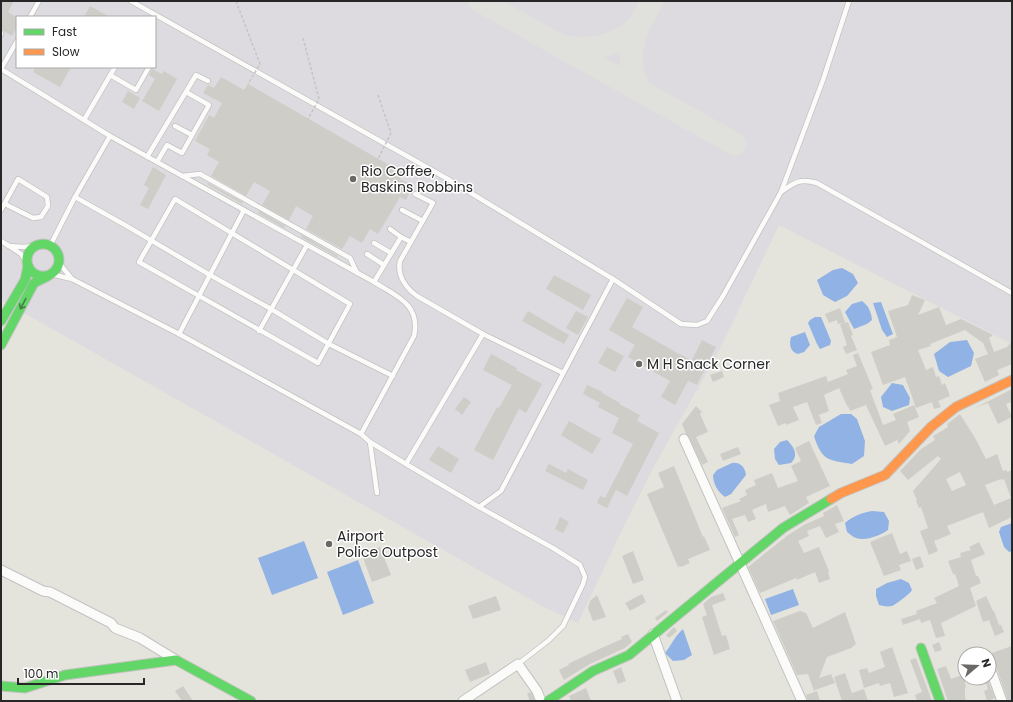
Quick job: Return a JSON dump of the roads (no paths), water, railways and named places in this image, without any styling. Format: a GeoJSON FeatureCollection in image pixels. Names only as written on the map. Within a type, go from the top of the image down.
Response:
{"type":"FeatureCollection","features":[{"type":"Feature","properties":{"kind":"street"},"geometry":{"type":"LineString","coordinates":[[1,321],[25,280],[29,253],[36,246],[50,246],[57,253],[59,262],[55,271],[34,283],[1,345]]}},
{"type":"Feature","properties":{"kind":"street"},"geometry":{"type":"LineString","coordinates":[[28,265],[36,275],[49,275]]}},
{"type":"Feature","properties":{"kind":"street"},"geometry":{"type":"LineString","coordinates":[[548,701],[593,671],[629,655],[783,528],[841,493],[885,475],[931,427],[956,407],[1012,380]]}},
{"type":"Feature","properties":{"kind":"street"},"geometry":{"type":"LineString","coordinates":[[684,439],[802,701]]}},
{"type":"Feature","properties":{"kind":"street"},"geometry":{"type":"LineString","coordinates":[[1,570],[43,591],[50,592],[111,623],[115,628],[140,638],[176,660],[251,701]]}},
{"type":"Feature","properties":{"kind":"street"},"geometry":{"type":"LineString","coordinates":[[653,634],[677,701]]}},
{"type":"Feature","properties":{"kind":"street"},"geometry":{"type":"LineString","coordinates":[[921,648],[940,701]]}},
{"type":"Feature","properties":{"kind":"street"},"geometry":{"type":"LineString","coordinates":[[1,686],[24,688],[65,675],[176,660]]}},
{"type":"Feature","properties":{"kind":"street"},"geometry":{"type":"LineString","coordinates":[[463,701],[518,664],[537,692],[541,701]]}},
{"type":"Feature","properties":{"kind":"street"},"geometry":{"type":"LineString","coordinates":[[997,686],[1002,701]]}},
{"type":"Feature","properties":{"kind":"lane"},"geometry":{"type":"LineString","coordinates":[[31,16],[39,1]]}},
{"type":"Feature","properties":{"kind":"lane"},"geometry":{"type":"LineString","coordinates":[[131,1],[446,178],[613,278],[681,324],[697,325],[707,321],[723,296],[781,192],[823,80],[849,1]]}},
{"type":"Feature","properties":{"kind":"lane"},"geometry":{"type":"LineString","coordinates":[[16,42],[1,69],[110,136],[406,301],[410,306],[416,327],[414,336],[361,434]]}},
{"type":"Feature","properties":{"kind":"lane"},"geometry":{"type":"LineString","coordinates":[[84,120],[114,68]]}},
{"type":"Feature","properties":{"kind":"lane"},"geometry":{"type":"LineString","coordinates":[[110,75],[136,90],[147,68]]}},
{"type":"Feature","properties":{"kind":"lane"},"geometry":{"type":"LineString","coordinates":[[147,156],[196,75],[208,81]]}},
{"type":"Feature","properties":{"kind":"lane"},"geometry":{"type":"LineString","coordinates":[[157,162],[167,145],[182,153],[208,105],[186,92]]}},
{"type":"Feature","properties":{"kind":"lane"},"geometry":{"type":"LineString","coordinates":[[175,126],[192,135]]}},
{"type":"Feature","properties":{"kind":"lane"},"geometry":{"type":"LineString","coordinates":[[50,246],[75,197],[110,136]]}},
{"type":"Feature","properties":{"kind":"lane"},"geometry":{"type":"LineString","coordinates":[[182,176],[200,174],[350,258],[357,273]]}},
{"type":"Feature","properties":{"kind":"lane"},"geometry":{"type":"LineString","coordinates":[[1,210],[18,179],[47,197],[48,206],[41,216],[33,218],[5,204]]}},
{"type":"Feature","properties":{"kind":"lane"},"geometry":{"type":"LineString","coordinates":[[781,192],[793,183],[806,180],[817,183],[1012,293]]}},
{"type":"Feature","properties":{"kind":"lane"},"geometry":{"type":"LineString","coordinates":[[415,194],[433,203],[400,261],[398,269],[403,282],[409,290],[483,334],[563,373]]}},
{"type":"Feature","properties":{"kind":"lane"},"geometry":{"type":"LineString","coordinates":[[75,197],[271,309],[329,344],[393,376]]}},
{"type":"Feature","properties":{"kind":"lane"},"geometry":{"type":"LineString","coordinates":[[175,199],[350,304],[318,363],[139,262],[151,240],[175,199]]}},
{"type":"Feature","properties":{"kind":"lane"},"geometry":{"type":"LineString","coordinates":[[179,334],[244,210]]}},
{"type":"Feature","properties":{"kind":"lane"},"geometry":{"type":"LineString","coordinates":[[402,210],[423,221]]}},
{"type":"Feature","properties":{"kind":"lane"},"geometry":{"type":"LineString","coordinates":[[390,229],[411,242]]}},
{"type":"Feature","properties":{"kind":"lane"},"geometry":{"type":"LineString","coordinates":[[374,282],[401,237]]}},
{"type":"Feature","properties":{"kind":"lane"},"geometry":{"type":"LineString","coordinates":[[1,241],[21,254],[28,265]]}},
{"type":"Feature","properties":{"kind":"lane"},"geometry":{"type":"LineString","coordinates":[[374,243],[391,254]]}},
{"type":"Feature","properties":{"kind":"lane"},"geometry":{"type":"LineString","coordinates":[[259,331],[307,245]]}},
{"type":"Feature","properties":{"kind":"lane"},"geometry":{"type":"LineString","coordinates":[[9,246],[36,246]]}},
{"type":"Feature","properties":{"kind":"lane"},"geometry":{"type":"LineString","coordinates":[[367,254],[384,265]]}},
{"type":"Feature","properties":{"kind":"lane"},"geometry":{"type":"LineString","coordinates":[[59,262],[72,279]]}},
{"type":"Feature","properties":{"kind":"lane"},"geometry":{"type":"LineString","coordinates":[[49,275],[72,279],[179,334],[361,434],[370,442],[406,464],[580,565],[585,577],[563,626],[549,640],[518,664]]}},
{"type":"Feature","properties":{"kind":"lane"},"geometry":{"type":"LineString","coordinates":[[479,507],[501,491],[613,278]]}},
{"type":"Feature","properties":{"kind":"lane"},"geometry":{"type":"LineString","coordinates":[[406,464],[483,334]]}},
{"type":"Feature","properties":{"kind":"lane"},"geometry":{"type":"LineString","coordinates":[[370,442],[377,493]]}},
{"type":"Feature","properties":{"kind":"water"},"geometry":{"type":"Polygon","coordinates":[[[842,268],[853,274],[858,283],[847,296],[835,302],[823,295],[817,280],[833,270],[842,268]]]}},
{"type":"Feature","properties":{"kind":"water"},"geometry":{"type":"Polygon","coordinates":[[[862,301],[869,309],[872,320],[867,324],[854,329],[845,312],[852,304],[862,301]]]}},
{"type":"Feature","properties":{"kind":"water"},"geometry":{"type":"Polygon","coordinates":[[[881,302],[893,334],[887,337],[882,330],[873,303],[881,302]]]}},
{"type":"Feature","properties":{"kind":"water"},"geometry":{"type":"Polygon","coordinates":[[[815,317],[821,317],[831,341],[830,345],[820,349],[808,323],[815,317]]]}},
{"type":"Feature","properties":{"kind":"water"},"geometry":{"type":"Polygon","coordinates":[[[805,332],[810,345],[804,352],[798,354],[795,353],[791,347],[791,337],[805,332]]]}},
{"type":"Feature","properties":{"kind":"water"},"geometry":{"type":"Polygon","coordinates":[[[967,340],[974,353],[971,366],[948,377],[939,371],[934,354],[950,342],[967,340]]]}},
{"type":"Feature","properties":{"kind":"water"},"geometry":{"type":"Polygon","coordinates":[[[892,383],[903,385],[910,398],[909,405],[892,411],[883,407],[881,397],[892,383]]]}},
{"type":"Feature","properties":{"kind":"water"},"geometry":{"type":"Polygon","coordinates":[[[841,414],[851,414],[857,419],[865,441],[864,456],[852,464],[827,458],[820,450],[814,436],[819,427],[841,414]]]}},
{"type":"Feature","properties":{"kind":"water"},"geometry":{"type":"Polygon","coordinates":[[[787,440],[795,451],[795,457],[791,463],[779,465],[775,459],[774,449],[780,442],[787,440]]]}},
{"type":"Feature","properties":{"kind":"water"},"geometry":{"type":"Polygon","coordinates":[[[732,463],[737,463],[742,466],[746,475],[731,494],[725,497],[716,488],[713,475],[717,470],[732,463]]]}},
{"type":"Feature","properties":{"kind":"water"},"geometry":{"type":"Polygon","coordinates":[[[872,511],[884,512],[889,521],[888,530],[877,536],[864,539],[856,538],[847,532],[845,523],[857,515],[872,511]]]}},
{"type":"Feature","properties":{"kind":"water"},"geometry":{"type":"Polygon","coordinates":[[[1012,523],[1012,551],[1009,552],[1004,547],[999,532],[1001,527],[1012,523]]]}},
{"type":"Feature","properties":{"kind":"water"},"geometry":{"type":"Polygon","coordinates":[[[304,541],[318,578],[272,595],[258,558],[304,541]]]}},
{"type":"Feature","properties":{"kind":"water"},"geometry":{"type":"Polygon","coordinates":[[[358,560],[374,603],[343,615],[327,572],[358,560]]]}},
{"type":"Feature","properties":{"kind":"water"},"geometry":{"type":"Polygon","coordinates":[[[901,579],[909,583],[912,590],[911,592],[892,606],[879,605],[876,596],[876,589],[887,583],[901,579]]]}},
{"type":"Feature","properties":{"kind":"water"},"geometry":{"type":"Polygon","coordinates":[[[793,589],[799,605],[771,615],[765,599],[793,589]]]}},
{"type":"Feature","properties":{"kind":"water"},"geometry":{"type":"Polygon","coordinates":[[[683,629],[692,655],[684,660],[673,661],[665,653],[683,629]]]}},
{"type":"Feature","properties":{"kind":"place","name":"Rio Coffee, Baskins Robbins"},"geometry":{"type":"Point","coordinates":[353,179]}},
{"type":"Feature","properties":{"kind":"place","name":"M H Snack Corner"},"geometry":{"type":"Point","coordinates":[639,364]}},
{"type":"Feature","properties":{"kind":"place","name":"Airport Police Outpost"},"geometry":{"type":"Point","coordinates":[329,544]}}]}
